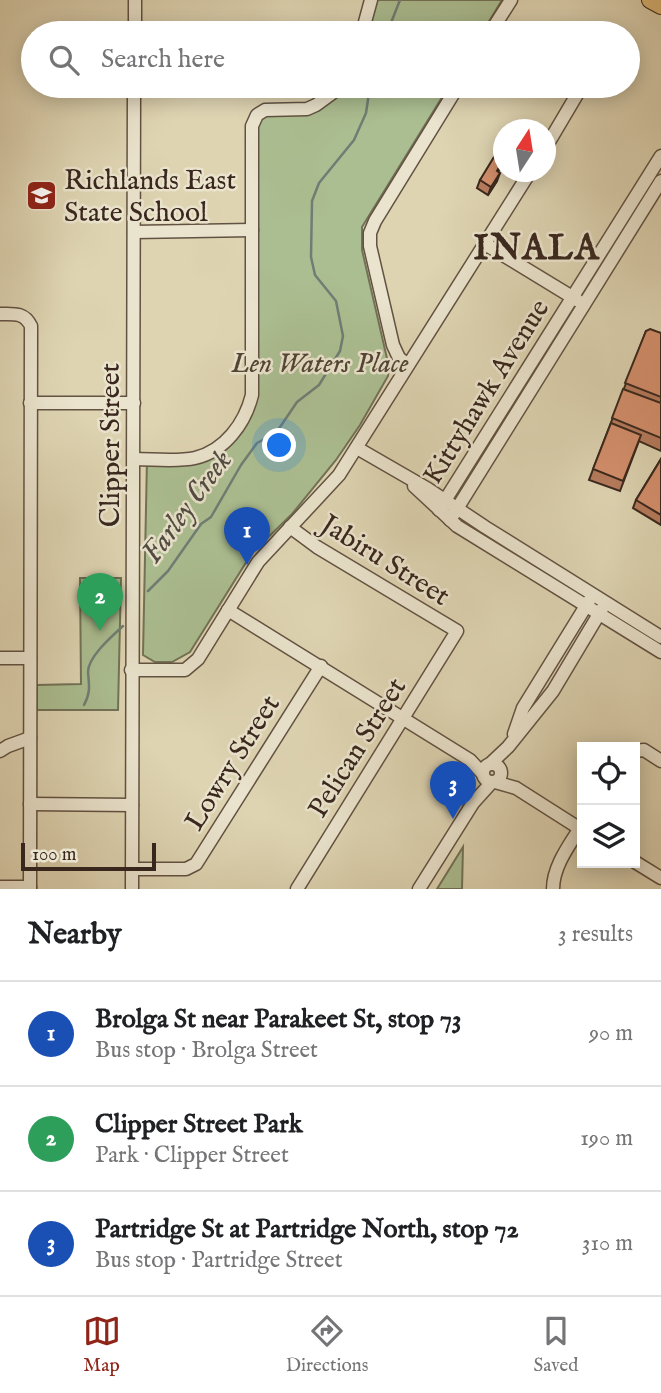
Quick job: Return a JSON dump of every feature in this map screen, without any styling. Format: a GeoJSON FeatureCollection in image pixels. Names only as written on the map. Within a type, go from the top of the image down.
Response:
{"type":"FeatureCollection","features":[{"type":"Feature","properties":{"kind":"main road"},"geometry":{"type":"LineString","coordinates":[[650,0],[661,6]]}},
{"type":"Feature","properties":{"kind":"street"},"geometry":{"type":"LineString","coordinates":[[135,0],[135,21]]}},
{"type":"Feature","properties":{"kind":"street"},"geometry":{"type":"LineString","coordinates":[[365,21],[371,0]]}},
{"type":"Feature","properties":{"kind":"street"},"geometry":{"type":"LineString","coordinates":[[498,21],[511,0]]}},
{"type":"Feature","properties":{"kind":"street","name":"Clipper Street"},"geometry":{"type":"LineString","coordinates":[[132,889],[135,98]]}},
{"type":"Feature","properties":{"kind":"street"},"geometry":{"type":"LineString","coordinates":[[134,459],[194,458],[204,454],[229,439],[249,407],[252,395],[252,127],[257,115],[265,110],[307,109],[326,98]]}},
{"type":"Feature","properties":{"kind":"street"},"geometry":{"type":"LineString","coordinates":[[408,365],[399,358],[393,345],[370,246],[370,233],[451,98]]}},
{"type":"Feature","properties":{"kind":"street"},"geometry":{"type":"LineString","coordinates":[[556,129],[575,98]]}},
{"type":"Feature","properties":{"kind":"street","name":"Kittyhawk Avenue"},"geometry":{"type":"LineString","coordinates":[[453,514],[661,156]]}},
{"type":"Feature","properties":{"kind":"street","name":"Kittyhawk Avenue"},"geometry":{"type":"LineString","coordinates":[[443,505],[661,181]]}},
{"type":"Feature","properties":{"kind":"street"},"geometry":{"type":"LineString","coordinates":[[131,670],[178,670],[190,667],[198,659],[258,562],[339,475],[524,182]]}},
{"type":"Feature","properties":{"kind":"street"},"geometry":{"type":"LineString","coordinates":[[134,232],[252,230]]}},
{"type":"Feature","properties":{"kind":"street"},"geometry":{"type":"LineString","coordinates":[[485,244],[578,301]]}},
{"type":"Feature","properties":{"kind":"street"},"geometry":{"type":"LineString","coordinates":[[0,314],[18,314],[27,318],[31,326],[30,888],[0,887]]}},
{"type":"Feature","properties":{"kind":"street"},"geometry":{"type":"LineString","coordinates":[[30,403],[134,403]]}},
{"type":"Feature","properties":{"kind":"street"},"geometry":{"type":"LineString","coordinates":[[357,447],[410,480],[453,514],[602,608],[661,652]]}},
{"type":"Feature","properties":{"kind":"street","name":"Jabiru Street"},"geometry":{"type":"LineString","coordinates":[[290,527],[317,547],[457,631]]}},
{"type":"Feature","properties":{"kind":"street"},"geometry":{"type":"LineString","coordinates":[[510,742],[523,708],[590,600]]}},
{"type":"Feature","properties":{"kind":"street"},"geometry":{"type":"LineString","coordinates":[[602,608],[661,636]]}},
{"type":"Feature","properties":{"kind":"street"},"geometry":{"type":"LineString","coordinates":[[419,889],[510,742],[553,691],[602,608]]}},
{"type":"Feature","properties":{"kind":"street"},"geometry":{"type":"LineString","coordinates":[[228,610],[577,825]]}},
{"type":"Feature","properties":{"kind":"street","name":"Pelican Street"},"geometry":{"type":"LineString","coordinates":[[297,889],[457,631]]}},
{"type":"Feature","properties":{"kind":"street"},"geometry":{"type":"LineString","coordinates":[[0,658],[30,658]]}},
{"type":"Feature","properties":{"kind":"street","name":"Lowry Street"},"geometry":{"type":"LineString","coordinates":[[132,869],[186,870],[196,864],[321,666]]}},
{"type":"Feature","properties":{"kind":"street"},"geometry":{"type":"LineString","coordinates":[[0,751],[30,738]]}},
{"type":"Feature","properties":{"kind":"street"},"geometry":{"type":"LineString","coordinates":[[640,750],[644,750],[661,761]]}},
{"type":"Feature","properties":{"kind":"street"},"geometry":{"type":"LineString","coordinates":[[30,804],[132,805]]}},
{"type":"Feature","properties":{"kind":"street"},"geometry":{"type":"LineString","coordinates":[[553,889],[553,880],[559,864],[577,836]]}},
{"type":"Feature","properties":{"kind":"street"},"geometry":{"type":"LineString","coordinates":[[640,865],[661,877]]}},
{"type":"Feature","properties":{"kind":"green space"},"geometry":{"type":"Polygon","coordinates":[[[371,0],[502,0],[489,21],[365,21],[371,0]]]}},
{"type":"Feature","properties":{"kind":"green space","name":"Len Waters Place"},"geometry":{"type":"Polygon","coordinates":[[[324,98],[442,98],[362,227],[362,250],[389,367],[388,376],[336,460],[292,514],[252,553],[190,652],[172,662],[155,662],[143,655],[147,459],[194,458],[229,439],[249,407],[257,115],[307,109],[324,98]]]}},
{"type":"Feature","properties":{"kind":"green space"},"geometry":{"type":"Polygon","coordinates":[[[80,578],[121,578],[118,710],[37,710],[37,685],[81,684],[80,578]]]}},
{"type":"Feature","properties":{"kind":"green space"},"geometry":{"type":"Polygon","coordinates":[[[463,847],[462,889],[437,889],[463,847]]]}},
{"type":"Feature","properties":{"kind":"building"},"geometry":{"type":"Polygon","coordinates":[[[493,159],[494,182],[491,187],[480,180],[493,159]]]}},
{"type":"Feature","properties":{"kind":"building"},"geometry":{"type":"Polygon","coordinates":[[[650,329],[661,333],[661,397],[625,383],[646,331],[650,329]]]}},
{"type":"Feature","properties":{"kind":"building"},"geometry":{"type":"Polygon","coordinates":[[[623,389],[661,403],[661,438],[612,418],[623,389]]]}},
{"type":"Feature","properties":{"kind":"building"},"geometry":{"type":"Polygon","coordinates":[[[611,423],[641,435],[623,481],[593,469],[611,423]]]}},
{"type":"Feature","properties":{"kind":"building"},"geometry":{"type":"Polygon","coordinates":[[[661,459],[661,515],[636,500],[661,459]]]}},
{"type":"Feature","properties":{"kind":"waterway","name":"Farley Creek"},"geometry":{"type":"LineString","coordinates":[[392,21],[400,0]]}},
{"type":"Feature","properties":{"kind":"waterway","name":"Farley Creek"},"geometry":{"type":"LineString","coordinates":[[148,591],[168,571],[201,524],[211,517],[257,443],[276,433],[297,402],[319,385],[340,351],[343,336],[336,301],[315,275],[311,257],[312,201],[319,183],[354,140],[366,113],[368,98]]}},
{"type":"Feature","properties":{"kind":"waterway","name":"Farley Creek"},"geometry":{"type":"LineString","coordinates":[[84,705],[89,692],[89,666],[101,647],[123,626]]}},
{"type":"Feature","properties":{"kind":"place","name":"Richlands East State School"},"geometry":{"type":"Point","coordinates":[41,195]}},
{"type":"Feature","properties":{"kind":"place","name":"Brolga St near Parakeet St, stop 73"},"geometry":{"type":"Point","coordinates":[247,565]}},
{"type":"Feature","properties":{"kind":"place","name":"Clipper Street Park"},"geometry":{"type":"Point","coordinates":[100,631]}},
{"type":"Feature","properties":{"kind":"place","name":"Partridge St at Partridge North, stop 72"},"geometry":{"type":"Point","coordinates":[453,819]}},
{"type":"Feature","properties":{"kind":"district","name":"INALA"},"geometry":{"type":"Point","coordinates":[537,247]}}]}
